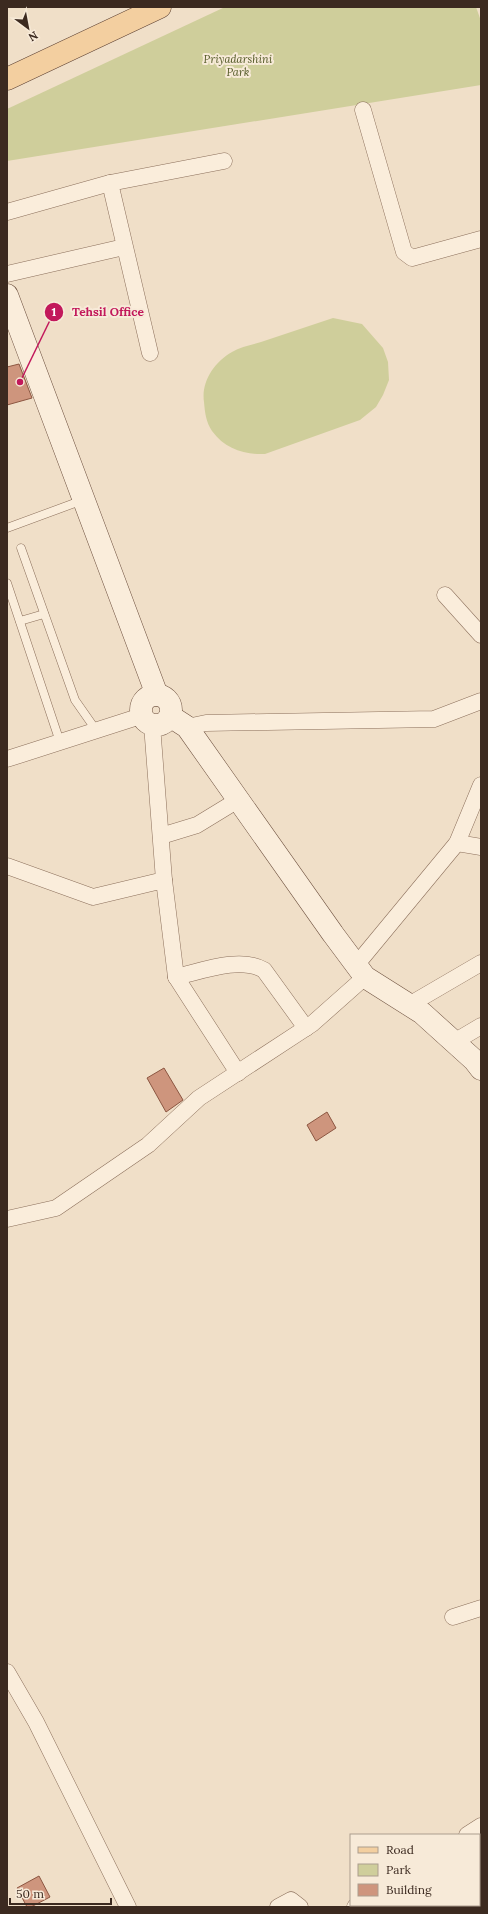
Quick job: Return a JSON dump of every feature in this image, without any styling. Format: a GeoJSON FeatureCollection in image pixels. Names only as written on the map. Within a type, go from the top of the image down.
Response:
{"type":"FeatureCollection","features":[{"type":"Feature","properties":{"kind":"main road"},"geometry":{"type":"LineString","coordinates":[[7,79],[160,7]]}},
{"type":"Feature","properties":{"kind":"main road"},"geometry":{"type":"LineString","coordinates":[[7,295],[158,695],[167,700],[171,710],[163,721],[238,800],[361,971],[409,1005],[422,1012],[481,1069]]}},
{"type":"Feature","properties":{"kind":"street"},"geometry":{"type":"LineString","coordinates":[[363,110],[404,252],[408,257],[412,258],[481,239]]}},
{"type":"Feature","properties":{"kind":"street"},"geometry":{"type":"LineString","coordinates":[[7,212],[110,183],[224,161]]}},
{"type":"Feature","properties":{"kind":"street"},"geometry":{"type":"LineString","coordinates":[[110,183],[150,353]]}},
{"type":"Feature","properties":{"kind":"street"},"geometry":{"type":"LineString","coordinates":[[7,274],[124,247]]}},
{"type":"Feature","properties":{"kind":"street"},"geometry":{"type":"LineString","coordinates":[[446,595],[479,628]]}},
{"type":"Feature","properties":{"kind":"street"},"geometry":{"type":"LineString","coordinates":[[7,759],[96,730],[163,721],[206,723],[434,719],[481,701]]}},
{"type":"Feature","properties":{"kind":"street"},"geometry":{"type":"LineString","coordinates":[[163,721],[161,836],[164,880],[176,977],[238,1074]]}},
{"type":"Feature","properties":{"kind":"street"},"geometry":{"type":"LineString","coordinates":[[7,1219],[56,1208],[148,1145],[199,1098],[238,1074],[306,1028],[361,971],[457,843],[481,784]]}},
{"type":"Feature","properties":{"kind":"street"},"geometry":{"type":"LineString","coordinates":[[161,836],[197,825],[238,800]]}},
{"type":"Feature","properties":{"kind":"street"},"geometry":{"type":"LineString","coordinates":[[457,843],[481,847]]}},
{"type":"Feature","properties":{"kind":"street"},"geometry":{"type":"LineString","coordinates":[[7,866],[93,898],[164,880]]}},
{"type":"Feature","properties":{"kind":"street"},"geometry":{"type":"LineString","coordinates":[[176,977],[239,963],[255,965],[264,970],[306,1028]]}},
{"type":"Feature","properties":{"kind":"street"},"geometry":{"type":"LineString","coordinates":[[409,1005],[481,963]]}},
{"type":"Feature","properties":{"kind":"street"},"geometry":{"type":"LineString","coordinates":[[454,1042],[481,1026]]}},
{"type":"Feature","properties":{"kind":"street"},"geometry":{"type":"LineString","coordinates":[[453,1617],[481,1608]]}},
{"type":"Feature","properties":{"kind":"street"},"geometry":{"type":"LineString","coordinates":[[7,1672],[36,1722],[128,1907]]}},
{"type":"Feature","properties":{"kind":"street"},"geometry":{"type":"LineString","coordinates":[[469,1834],[481,1826]]}},
{"type":"Feature","properties":{"kind":"street"},"geometry":{"type":"LineString","coordinates":[[278,1907],[291,1900],[300,1907]]}},
{"type":"Feature","properties":{"kind":"lane"},"geometry":{"type":"LineString","coordinates":[[7,528],[84,500]]}},
{"type":"Feature","properties":{"kind":"lane"},"geometry":{"type":"LineString","coordinates":[[21,548],[75,700],[96,730]]}},
{"type":"Feature","properties":{"kind":"lane"},"geometry":{"type":"LineString","coordinates":[[7,583],[60,742]]}},
{"type":"Feature","properties":{"kind":"lane"},"geometry":{"type":"LineString","coordinates":[[20,621],[44,614]]}},
{"type":"Feature","properties":{"kind":"green space","name":"Priyadarshini Park"},"geometry":{"type":"Polygon","coordinates":[[[225,7],[476,7],[481,21],[481,85],[7,161],[7,109],[225,7]]]}},
{"type":"Feature","properties":{"kind":"green space"},"geometry":{"type":"Polygon","coordinates":[[[333,318],[362,324],[383,348],[388,362],[389,380],[376,407],[360,420],[265,454],[236,450],[217,437],[207,421],[204,395],[207,380],[214,367],[226,356],[238,349],[333,318]]]}},
{"type":"Feature","properties":{"kind":"building"},"geometry":{"type":"Polygon","coordinates":[[[19,364],[32,398],[7,405],[7,367],[19,364]]]}},
{"type":"Feature","properties":{"kind":"building"},"geometry":{"type":"Polygon","coordinates":[[[164,1068],[183,1100],[166,1112],[147,1078],[164,1068]]]}},
{"type":"Feature","properties":{"kind":"building"},"geometry":{"type":"Polygon","coordinates":[[[327,1112],[336,1128],[316,1141],[307,1125],[327,1112]]]}},
{"type":"Feature","properties":{"kind":"building"},"geometry":{"type":"Polygon","coordinates":[[[39,1876],[50,1897],[31,1907],[27,1907],[17,1888],[39,1876]]]}},
{"type":"Feature","properties":{"kind":"place","name":"Tehsil Office"},"geometry":{"type":"Point","coordinates":[20,382]}}]}
